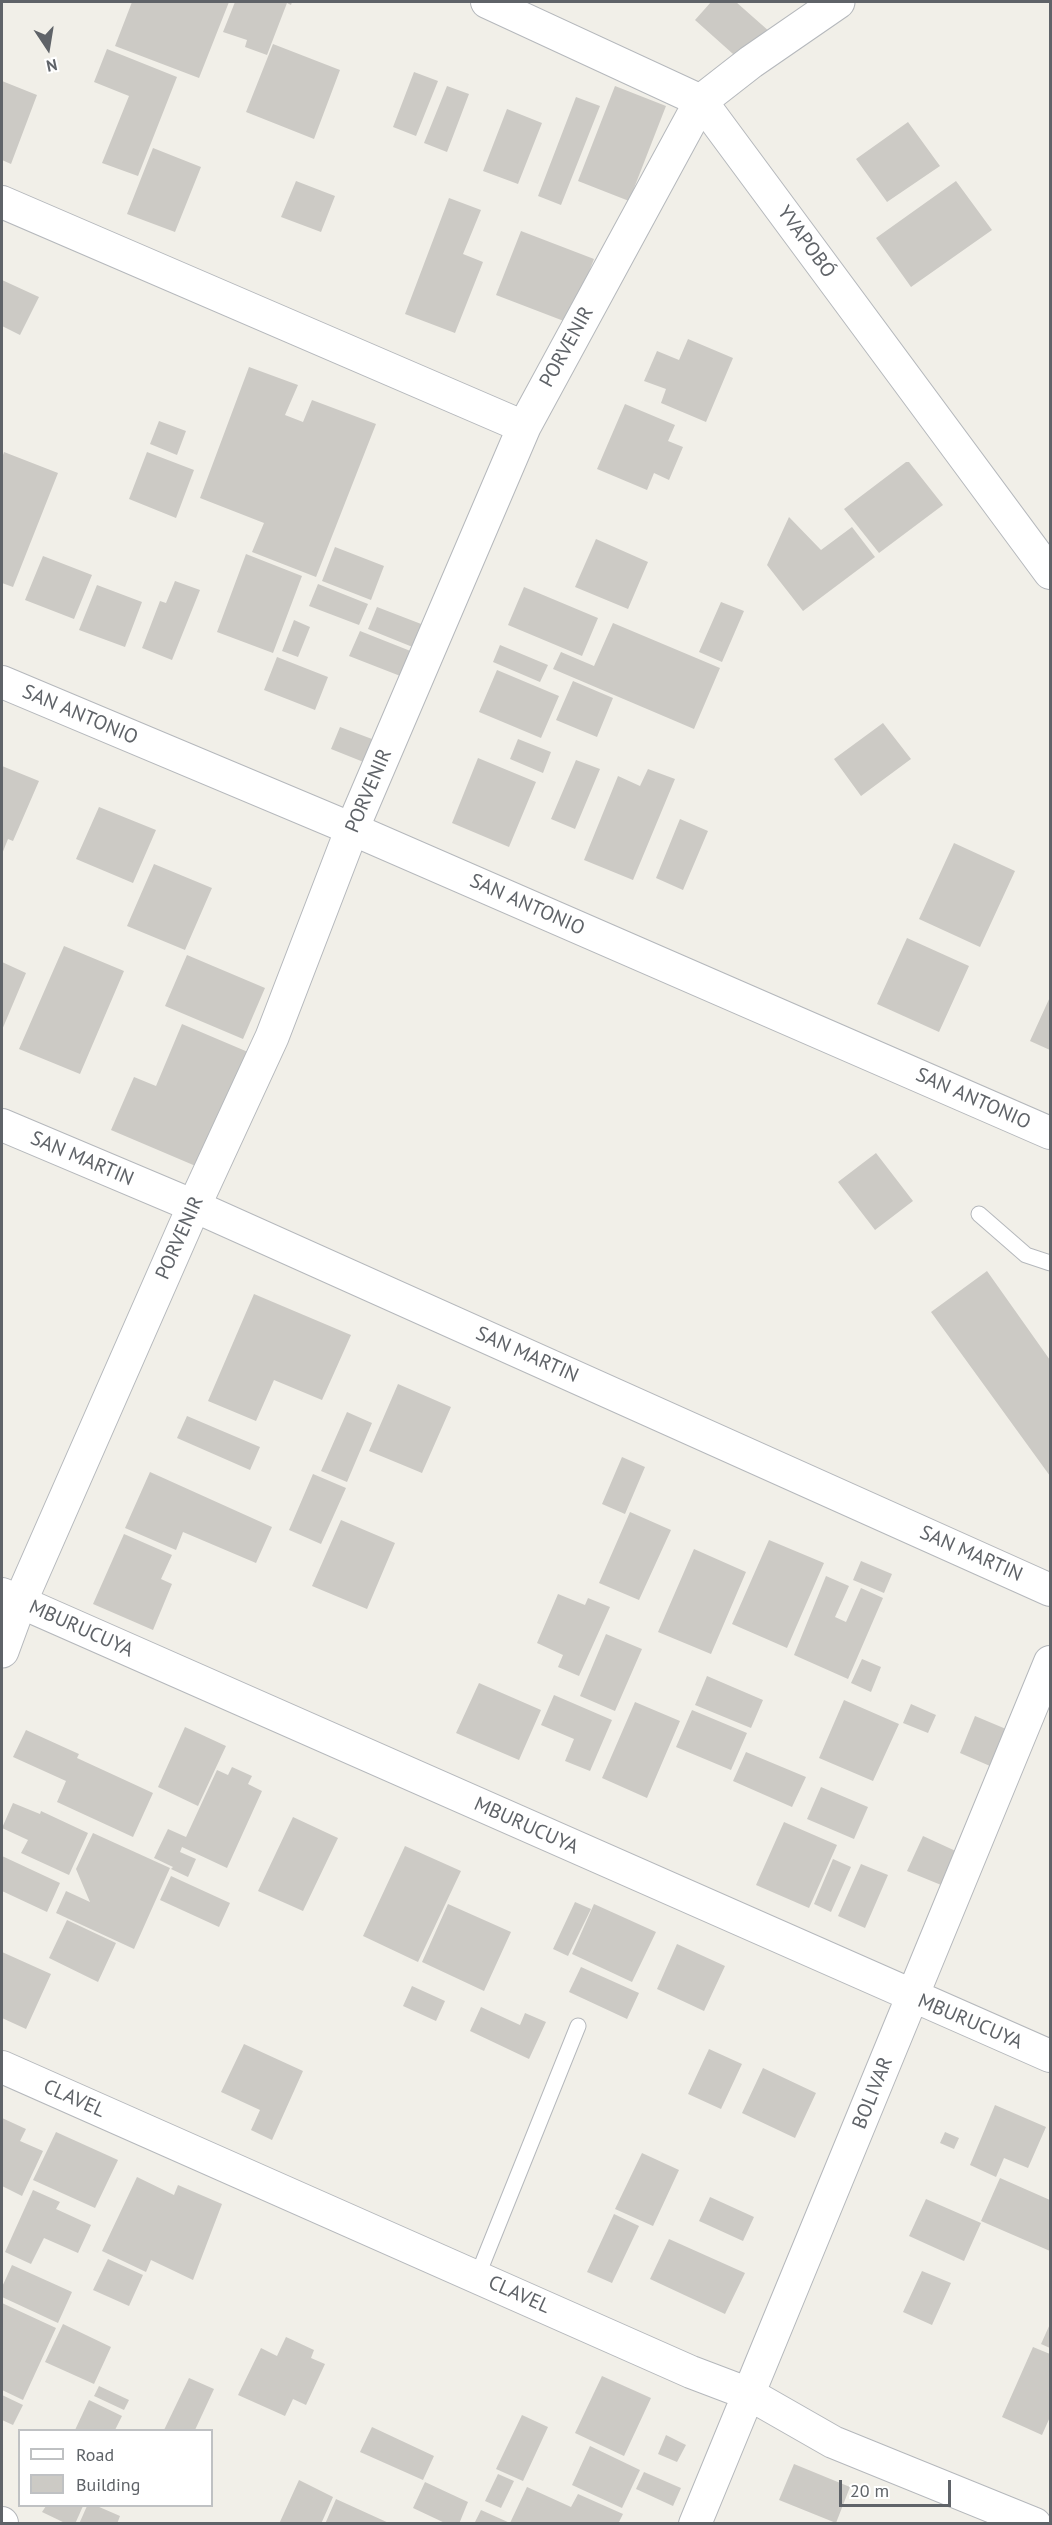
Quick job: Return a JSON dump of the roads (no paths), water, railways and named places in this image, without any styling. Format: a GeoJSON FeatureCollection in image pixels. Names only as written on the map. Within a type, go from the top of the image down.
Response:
{"type":"FeatureCollection","features":[{"type":"Feature","properties":{"kind":"street","name":"YVAPOBÓ"},"geometry":{"type":"LineString","coordinates":[[487,2],[701,101],[1050,573]]}},
{"type":"Feature","properties":{"kind":"street","name":"PORVENIR"},"geometry":{"type":"LineString","coordinates":[[2,1651],[11,1598],[272,1037],[352,829],[524,427],[701,101],[751,62],[838,2]]}},
{"type":"Feature","properties":{"kind":"street"},"geometry":{"type":"LineString","coordinates":[[2,202],[524,427]]}},
{"type":"Feature","properties":{"kind":"street","name":"SAN ANTONIO"},"geometry":{"type":"LineString","coordinates":[[2,682],[352,829],[1050,1133]]}},
{"type":"Feature","properties":{"kind":"street","name":"SAN MARTIN"},"geometry":{"type":"LineString","coordinates":[[2,1125],[194,1206],[1050,1590]]}},
{"type":"Feature","properties":{"kind":"street","name":"MBURUCUYA"},"geometry":{"type":"LineString","coordinates":[[11,1598],[1050,2056]]}},
{"type":"Feature","properties":{"kind":"street","name":"BOLIVAR"},"geometry":{"type":"LineString","coordinates":[[695,2523],[1050,1662]]}},
{"type":"Feature","properties":{"kind":"street","name":"CLAVEL"},"geometry":{"type":"LineString","coordinates":[[2,2067],[692,2372],[749,2394],[833,2442],[1035,2523]]}},
{"type":"Feature","properties":{"kind":"lane"},"geometry":{"type":"LineString","coordinates":[[979,1214],[1026,1255],[1050,1263]]}},
{"type":"Feature","properties":{"kind":"lane"},"geometry":{"type":"LineString","coordinates":[[477,2277],[578,2026]]}}]}
